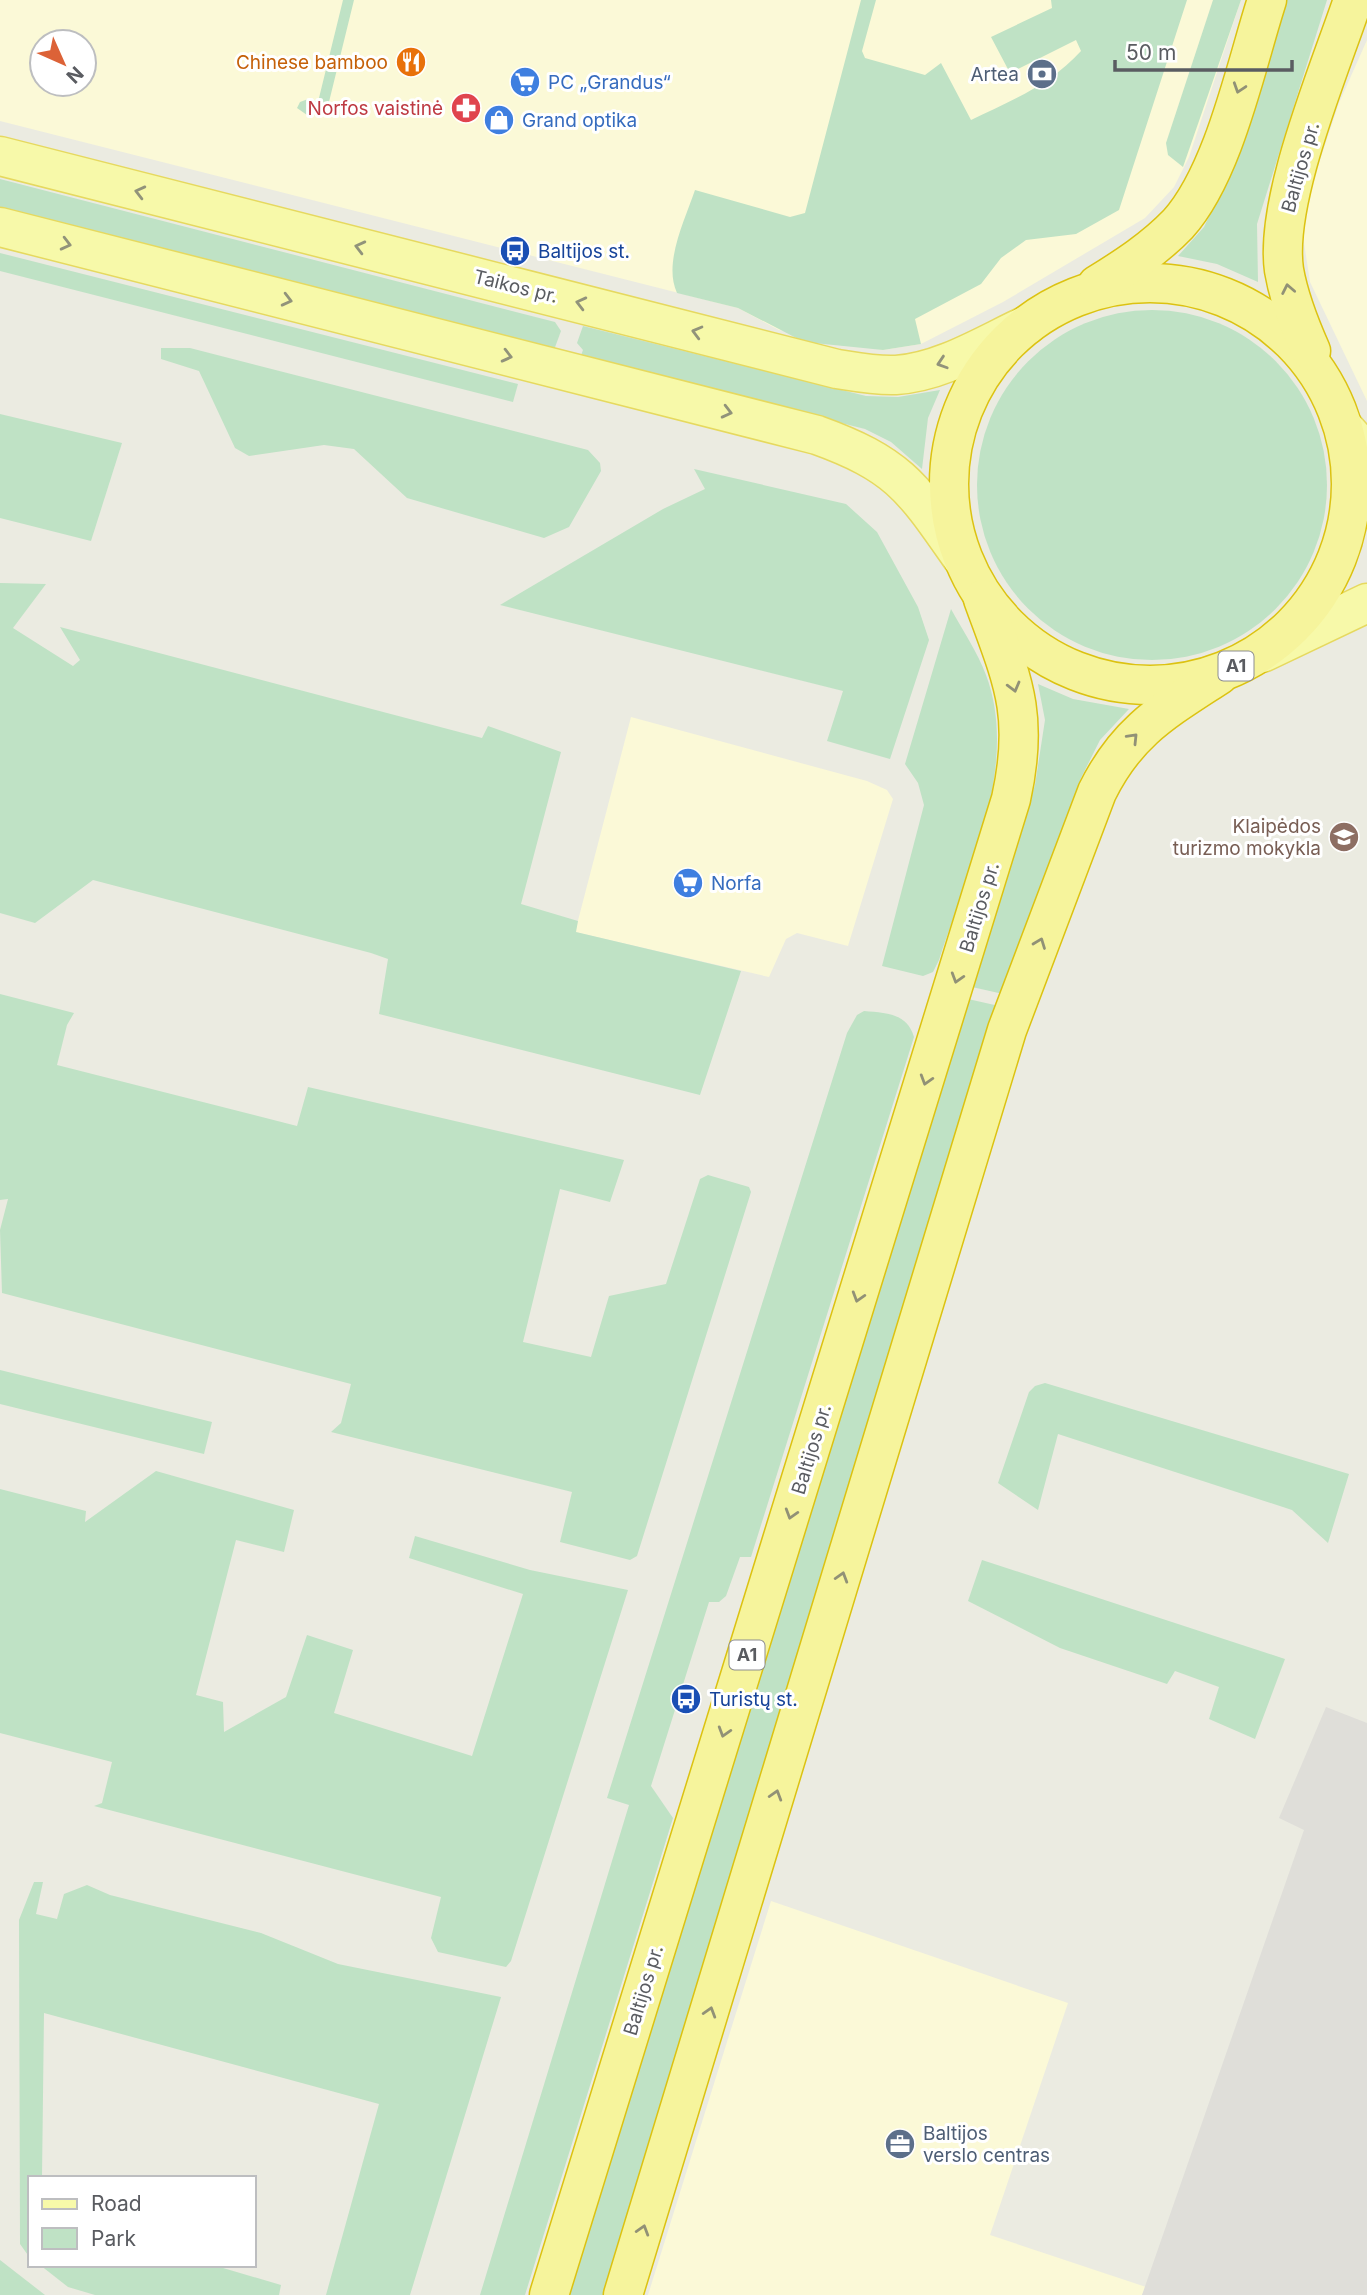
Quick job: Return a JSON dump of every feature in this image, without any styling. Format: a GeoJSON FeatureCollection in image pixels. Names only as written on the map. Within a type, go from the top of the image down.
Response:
{"type":"FeatureCollection","features":[{"type":"Feature","properties":{"kind":"highway"},"geometry":{"type":"LineString","coordinates":[[1081,295],[1143,256],[1179,223],[1203,188],[1219,148],[1267,0]]}},
{"type":"Feature","properties":{"kind":"highway","name":"Baltijos pr."},"geometry":{"type":"LineString","coordinates":[[1321,376],[1291,305],[1284,267],[1286,215],[1353,0]]}},
{"type":"Feature","properties":{"kind":"highway","name":"A1"},"geometry":{"type":"LineString","coordinates":[[623,2295],[1007,1030],[1097,792],[1112,761],[1135,734],[1219,675],[1262,653],[1301,620],[1330,578],[1348,530],[1356,442],[1321,376],[1297,345],[1267,320],[1221,296],[1197,288],[1158,283],[1119,285],[1081,295],[1027,325],[1005,344],[982,374],[960,417],[952,445],[949,502],[962,558],[983,599],[1012,632],[1044,656],[1076,672],[1115,682],[1167,686],[1219,675]]}},
{"type":"Feature","properties":{"kind":"highway","name":"Baltijos pr."},"geometry":{"type":"LineString","coordinates":[[549,2295],[1011,799],[1019,764],[1021,731],[1016,690],[983,599]]}},
{"type":"Feature","properties":{"kind":"main road","name":"Taikos pr."},"geometry":{"type":"LineString","coordinates":[[0,156],[837,369],[897,375],[922,370],[955,359],[1027,325]]}},
{"type":"Feature","properties":{"kind":"main road"},"geometry":{"type":"LineString","coordinates":[[0,227],[817,435],[852,448],[892,469],[918,495],[962,558]]}},
{"type":"Feature","properties":{"kind":"main road","name":"A1"},"geometry":{"type":"LineString","coordinates":[[1262,653],[1367,603]]}},
{"type":"Feature","properties":{"kind":"shaded area"},"geometry":{"type":"Polygon","coordinates":[[[0,0],[1241,0],[1189,157],[1174,187],[1145,218],[1003,302],[921,344],[883,350],[779,330],[738,308],[0,121],[0,0]]]}},
{"type":"Feature","properties":{"kind":"shaded area"},"geometry":{"type":"Polygon","coordinates":[[[1367,40],[1367,401],[1310,282],[1303,236],[1310,190],[1339,103],[1367,40]]]}},
{"type":"Feature","properties":{"kind":"shaded area"},"geometry":{"type":"Polygon","coordinates":[[[631,717],[867,781],[887,790],[893,799],[848,946],[797,933],[786,939],[769,977],[575,932],[631,717]]]}},
{"type":"Feature","properties":{"kind":"shaded area"},"geometry":{"type":"Polygon","coordinates":[[[1326,1707],[1367,1723],[1367,2295],[1142,2295],[1304,1830],[1279,1818],[1326,1707]]]}},
{"type":"Feature","properties":{"kind":"shaded area"},"geometry":{"type":"Polygon","coordinates":[[[771,1901],[1068,2003],[990,2235],[1146,2287],[1142,2295],[648,2295],[771,1901]]]}},
{"type":"Feature","properties":{"kind":"green space"},"geometry":{"type":"Polygon","coordinates":[[[343,0],[354,0],[328,106],[322,113],[307,115],[297,108],[300,102],[308,99],[318,102],[343,0]]]}},
{"type":"Feature","properties":{"kind":"green space"},"geometry":{"type":"Polygon","coordinates":[[[861,0],[876,0],[862,51],[865,58],[925,75],[941,63],[971,120],[1043,83],[1081,51],[1076,40],[1010,73],[991,37],[1052,8],[1051,0],[1187,0],[1119,210],[1076,234],[1026,240],[1001,258],[981,284],[915,319],[921,344],[883,350],[804,342],[738,308],[677,293],[672,268],[677,242],[695,190],[790,217],[805,213],[861,0]]]}},
{"type":"Feature","properties":{"kind":"green space"},"geometry":{"type":"Polygon","coordinates":[[[1213,0],[1241,0],[1183,167],[1168,155],[1166,143],[1213,0]]]}},
{"type":"Feature","properties":{"kind":"green space"},"geometry":{"type":"Polygon","coordinates":[[[1285,0],[1327,0],[1257,224],[1258,282],[1217,264],[1178,256],[1204,227],[1228,176],[1285,0]]]}},
{"type":"Feature","properties":{"kind":"green space"},"geometry":{"type":"Polygon","coordinates":[[[0,179],[555,322],[561,331],[554,350],[0,207],[0,179]]]}},
{"type":"Feature","properties":{"kind":"green space"},"geometry":{"type":"Polygon","coordinates":[[[0,253],[518,384],[513,402],[0,271],[0,253]]]}},
{"type":"Feature","properties":{"kind":"green space"},"geometry":{"type":"Polygon","coordinates":[[[1152,310],[1203,318],[1234,331],[1263,350],[1287,374],[1306,403],[1319,434],[1327,485],[1319,536],[1306,567],[1287,596],[1263,620],[1234,639],[1203,652],[1152,660],[1101,652],[1070,639],[1041,620],[1017,596],[998,567],[985,536],[977,485],[985,434],[998,403],[1017,374],[1041,350],[1070,331],[1101,318],[1152,310]]]}},
{"type":"Feature","properties":{"kind":"green space"},"geometry":{"type":"Polygon","coordinates":[[[583,326],[866,396],[898,397],[940,390],[928,418],[922,469],[891,442],[865,429],[580,358],[583,350],[577,343],[583,326]]]}},
{"type":"Feature","properties":{"kind":"green space"},"geometry":{"type":"Polygon","coordinates":[[[161,348],[190,348],[588,450],[600,463],[601,471],[569,527],[544,538],[407,498],[354,449],[324,445],[249,456],[235,448],[199,371],[161,359],[161,348]]]}},
{"type":"Feature","properties":{"kind":"green space"},"geometry":{"type":"Polygon","coordinates":[[[0,414],[122,443],[91,541],[0,518],[0,414]]]}},
{"type":"Feature","properties":{"kind":"green space"},"geometry":{"type":"Polygon","coordinates":[[[694,469],[846,504],[877,532],[918,607],[929,640],[890,759],[827,741],[843,691],[500,605],[663,509],[705,489],[694,469]]]}},
{"type":"Feature","properties":{"kind":"green space"},"geometry":{"type":"Polygon","coordinates":[[[0,583],[46,584],[13,628],[73,666],[80,660],[60,627],[482,738],[488,726],[561,752],[521,904],[578,921],[576,932],[741,971],[700,1095],[379,1014],[388,959],[93,880],[35,923],[0,913],[0,583]]]}},
{"type":"Feature","properties":{"kind":"green space"},"geometry":{"type":"Polygon","coordinates":[[[951,609],[986,675],[995,710],[997,746],[986,819],[975,856],[939,960],[933,972],[923,976],[882,966],[924,805],[918,783],[905,764],[951,609]]]}},
{"type":"Feature","properties":{"kind":"green space"},"geometry":{"type":"Polygon","coordinates":[[[1038,684],[1073,699],[1129,709],[1100,740],[1081,778],[1012,996],[972,987],[1035,785],[1045,720],[1038,684]]]}},
{"type":"Feature","properties":{"kind":"green space"},"geometry":{"type":"Polygon","coordinates":[[[0,994],[74,1013],[67,1025],[57,1065],[297,1126],[308,1087],[624,1160],[610,1202],[560,1189],[523,1342],[591,1357],[609,1296],[666,1284],[700,1179],[708,1175],[749,1187],[751,1192],[637,1556],[630,1560],[560,1542],[572,1492],[331,1432],[341,1423],[351,1384],[2,1293],[0,1230],[8,1199],[0,1200],[0,994]]]}},
{"type":"Feature","properties":{"kind":"green space"},"geometry":{"type":"Polygon","coordinates":[[[968,999],[1008,1008],[609,2295],[567,2295],[968,999]]]}},
{"type":"Feature","properties":{"kind":"green space"},"geometry":{"type":"Polygon","coordinates":[[[864,1011],[888,1014],[901,1019],[911,1029],[914,1037],[751,1557],[740,1557],[726,1596],[719,1602],[709,1602],[651,1786],[673,1818],[525,2295],[480,2295],[629,1805],[607,1798],[847,1033],[857,1015],[864,1011]]]}},
{"type":"Feature","properties":{"kind":"green space"},"geometry":{"type":"Polygon","coordinates":[[[0,1370],[212,1422],[204,1454],[0,1404],[0,1370]]]}},
{"type":"Feature","properties":{"kind":"green space"},"geometry":{"type":"Polygon","coordinates":[[[1045,1383],[1349,1474],[1328,1543],[1292,1510],[1058,1434],[1038,1510],[998,1483],[1029,1392],[1035,1386],[1045,1383]]]}},
{"type":"Feature","properties":{"kind":"green space"},"geometry":{"type":"Polygon","coordinates":[[[156,1471],[294,1510],[284,1552],[236,1540],[196,1695],[223,1702],[224,1732],[286,1697],[307,1635],[353,1650],[334,1713],[472,1756],[523,1594],[409,1558],[415,1536],[530,1570],[628,1590],[511,1961],[506,1967],[438,1952],[431,1938],[441,1897],[94,1806],[102,1803],[112,1762],[0,1733],[0,1489],[86,1511],[85,1522],[156,1471]]]}},
{"type":"Feature","properties":{"kind":"green space"},"geometry":{"type":"Polygon","coordinates":[[[982,1560],[1285,1659],[1255,1739],[1209,1719],[1219,1687],[1175,1671],[1167,1684],[1060,1648],[968,1601],[982,1560]]]}},
{"type":"Feature","properties":{"kind":"green space"},"geometry":{"type":"Polygon","coordinates":[[[34,1882],[43,1882],[36,1914],[57,1919],[64,1894],[87,1885],[110,1895],[261,1933],[338,1964],[501,1997],[410,2295],[326,2295],[379,2104],[44,2013],[42,2176],[28,2176],[28,2255],[20,2244],[19,1920],[34,1882]]]}},
{"type":"Feature","properties":{"kind":"green space"},"geometry":{"type":"Polygon","coordinates":[[[0,2260],[45,2295],[0,2295],[0,2260]]]}},
{"type":"Feature","properties":{"kind":"green space"},"geometry":{"type":"Polygon","coordinates":[[[43,2267],[220,2267],[281,2285],[279,2295],[95,2295],[68,2287],[43,2267]]]}},
{"type":"Feature","properties":{"kind":"place","name":"Chinese bamboo"},"geometry":{"type":"Point","coordinates":[411,62]}},
{"type":"Feature","properties":{"kind":"place","name":"Artea"},"geometry":{"type":"Point","coordinates":[1042,74]}},
{"type":"Feature","properties":{"kind":"place","name":"PC „Grandus“"},"geometry":{"type":"Point","coordinates":[525,82]}},
{"type":"Feature","properties":{"kind":"place","name":"Norfos vaistinė"},"geometry":{"type":"Point","coordinates":[466,108]}},
{"type":"Feature","properties":{"kind":"place","name":"Grand optika"},"geometry":{"type":"Point","coordinates":[499,120]}},
{"type":"Feature","properties":{"kind":"place","name":"Baltijos st."},"geometry":{"type":"Point","coordinates":[515,251]}},
{"type":"Feature","properties":{"kind":"place","name":"Klaipėdos turizmo mokykla"},"geometry":{"type":"Point","coordinates":[1344,837]}},
{"type":"Feature","properties":{"kind":"place","name":"Norfa"},"geometry":{"type":"Point","coordinates":[688,883]}},
{"type":"Feature","properties":{"kind":"place","name":"Turistų st."},"geometry":{"type":"Point","coordinates":[686,1699]}},
{"type":"Feature","properties":{"kind":"place","name":"Baltijos verslo centras"},"geometry":{"type":"Point","coordinates":[900,2144]}}]}
